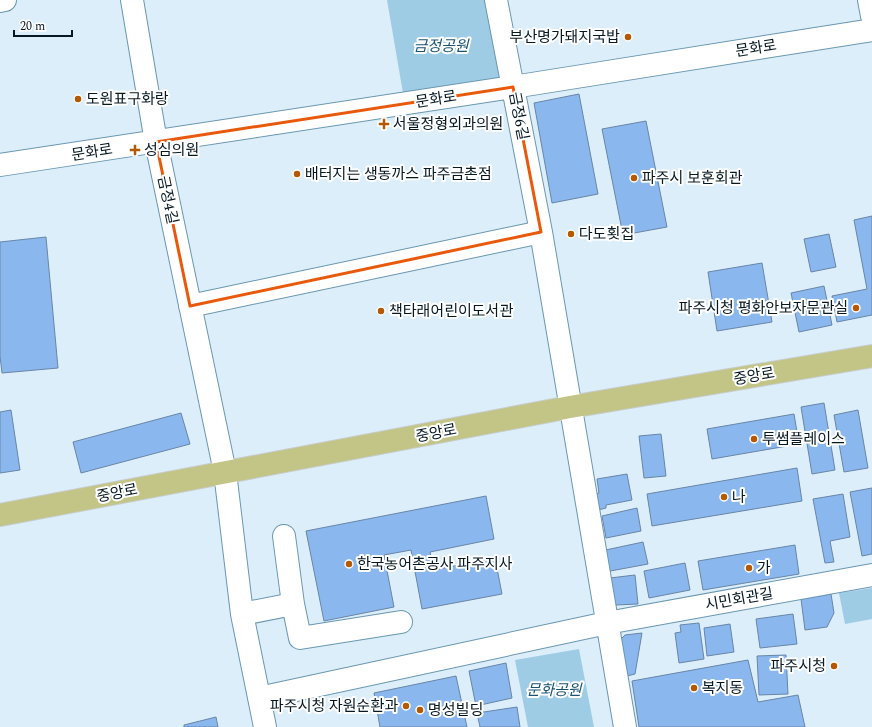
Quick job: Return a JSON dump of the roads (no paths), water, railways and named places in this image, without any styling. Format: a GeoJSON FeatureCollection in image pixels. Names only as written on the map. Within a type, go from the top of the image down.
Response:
{"type":"FeatureCollection","features":[{"type":"Feature","properties":{"kind":"main road","name":"중앙로"},"geometry":{"type":"LineString","coordinates":[[0,515],[570,407],[872,356]]}},
{"type":"Feature","properties":{"kind":"street"},"geometry":{"type":"LineString","coordinates":[[0,1],[5,0]]}},
{"type":"Feature","properties":{"kind":"street","name":"금정4길"},"geometry":{"type":"LineString","coordinates":[[132,0],[156,142],[224,472],[242,614],[265,727]]}},
{"type":"Feature","properties":{"kind":"street","name":"금정6길"},"geometry":{"type":"LineString","coordinates":[[496,0],[541,232],[625,727]]}},
{"type":"Feature","properties":{"kind":"street"},"geometry":{"type":"LineString","coordinates":[[868,0],[872,16]]}},
{"type":"Feature","properties":{"kind":"street","name":"문화로"},"geometry":{"type":"LineString","coordinates":[[0,165],[513,87],[872,30]]}},
{"type":"Feature","properties":{"kind":"street"},"geometry":{"type":"LineString","coordinates":[[190,306],[541,232]]}},
{"type":"Feature","properties":{"kind":"street"},"geometry":{"type":"LineString","coordinates":[[284,536],[293,604],[300,638],[401,622]]}},
{"type":"Feature","properties":{"kind":"street","name":"시민회관길"},"geometry":{"type":"LineString","coordinates":[[259,698],[607,623],[872,575]]}},
{"type":"Feature","properties":{"kind":"street"},"geometry":{"type":"LineString","coordinates":[[242,614],[293,604]]}},
{"type":"Feature","properties":{"kind":"place","name":"부산명가돼지국밥"},"geometry":{"type":"Point","coordinates":[628,37]}},
{"type":"Feature","properties":{"kind":"place","name":"도원표구화랑"},"geometry":{"type":"Point","coordinates":[78,99]}},
{"type":"Feature","properties":{"kind":"place","name":"서울정형외과의원"},"geometry":{"type":"Point","coordinates":[384,124]}},
{"type":"Feature","properties":{"kind":"place","name":"성심의원"},"geometry":{"type":"Point","coordinates":[135,150]}},
{"type":"Feature","properties":{"kind":"place","name":"배터지는 생동까스 파주금촌점"},"geometry":{"type":"Point","coordinates":[297,174]}},
{"type":"Feature","properties":{"kind":"place","name":"파주시 보훈회관"},"geometry":{"type":"Point","coordinates":[634,178]}},
{"type":"Feature","properties":{"kind":"place","name":"다도횟집"},"geometry":{"type":"Point","coordinates":[571,234]}},
{"type":"Feature","properties":{"kind":"place","name":"파주시청 평화안보자문관실"},"geometry":{"type":"Point","coordinates":[856,308]}},
{"type":"Feature","properties":{"kind":"place","name":"책타래어린이도서관"},"geometry":{"type":"Point","coordinates":[381,311]}},
{"type":"Feature","properties":{"kind":"place","name":"투썸플레이스"},"geometry":{"type":"Point","coordinates":[754,439]}},
{"type":"Feature","properties":{"kind":"place","name":"나"},"geometry":{"type":"Point","coordinates":[724,497]}},
{"type":"Feature","properties":{"kind":"place","name":"한국농어촌공사 파주지사"},"geometry":{"type":"Point","coordinates":[349,564]}},
{"type":"Feature","properties":{"kind":"place","name":"가"},"geometry":{"type":"Point","coordinates":[749,568]}},
{"type":"Feature","properties":{"kind":"place","name":"파주시청"},"geometry":{"type":"Point","coordinates":[834,666]}},
{"type":"Feature","properties":{"kind":"place","name":"복지동"},"geometry":{"type":"Point","coordinates":[694,688]}},
{"type":"Feature","properties":{"kind":"place","name":"파주시청 자원순환과"},"geometry":{"type":"Point","coordinates":[406,706]}},
{"type":"Feature","properties":{"kind":"place","name":"명성빌딩"},"geometry":{"type":"Point","coordinates":[420,710]}},
{"type":"Feature","properties":{"kind":"park label","name":"금정공원"},"geometry":{"type":"Point","coordinates":[441,46]}},
{"type":"Feature","properties":{"kind":"park label","name":"문화공원"},"geometry":{"type":"Point","coordinates":[554,690]}}]}
